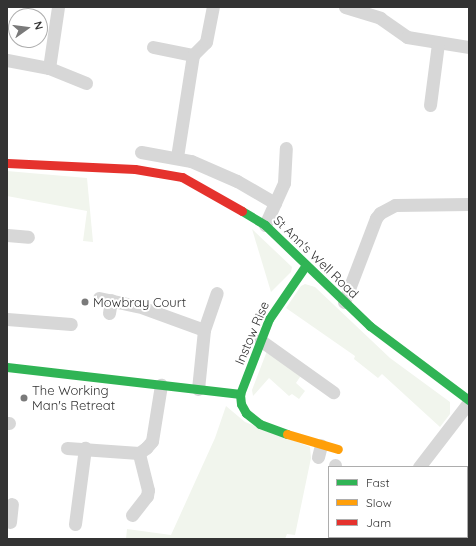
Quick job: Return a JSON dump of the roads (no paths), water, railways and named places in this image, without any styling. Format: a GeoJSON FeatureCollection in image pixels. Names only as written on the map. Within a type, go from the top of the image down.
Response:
{"type":"FeatureCollection","features":[{"type":"Feature","properties":{"kind":"street"},"geometry":{"type":"LineString","coordinates":[[49,68],[58,7]]}},
{"type":"Feature","properties":{"kind":"street"},"geometry":{"type":"LineString","coordinates":[[177,157],[193,55],[206,42],[213,7]]}},
{"type":"Feature","properties":{"kind":"street"},"geometry":{"type":"LineString","coordinates":[[345,7],[380,18],[407,37],[469,47]]}},
{"type":"Feature","properties":{"kind":"street"},"geometry":{"type":"LineString","coordinates":[[430,105],[438,43]]}},
{"type":"Feature","properties":{"kind":"street"},"geometry":{"type":"LineString","coordinates":[[152,47],[193,55]]}},
{"type":"Feature","properties":{"kind":"street"},"geometry":{"type":"LineString","coordinates":[[7,60],[49,68],[86,83]]}},
{"type":"Feature","properties":{"kind":"street"},"geometry":{"type":"LineString","coordinates":[[265,225],[284,183],[286,148]]}},
{"type":"Feature","properties":{"kind":"street"},"geometry":{"type":"LineString","coordinates":[[150,172],[147,152],[177,157],[236,181],[275,203]]}},
{"type":"Feature","properties":{"kind":"street","name":"St Ann's Well Road"},"geometry":{"type":"LineString","coordinates":[[7,163],[169,174],[194,183],[265,225],[370,326],[469,401]]}},
{"type":"Feature","properties":{"kind":"street"},"geometry":{"type":"LineString","coordinates":[[344,302],[376,218],[380,213],[395,205],[469,204]]}},
{"type":"Feature","properties":{"kind":"street"},"geometry":{"type":"LineString","coordinates":[[7,235],[28,237]]}},
{"type":"Feature","properties":{"kind":"street","name":"Instow Rise"},"geometry":{"type":"LineString","coordinates":[[240,394],[260,340],[278,303],[306,265]]}},
{"type":"Feature","properties":{"kind":"street"},"geometry":{"type":"LineString","coordinates":[[198,389],[204,330],[217,293]]}},
{"type":"Feature","properties":{"kind":"street"},"geometry":{"type":"LineString","coordinates":[[110,313],[105,299],[147,315],[204,330]]}},
{"type":"Feature","properties":{"kind":"street"},"geometry":{"type":"LineString","coordinates":[[7,318],[71,324]]}},
{"type":"Feature","properties":{"kind":"street"},"geometry":{"type":"LineString","coordinates":[[260,340],[312,383],[333,392]]}},
{"type":"Feature","properties":{"kind":"street"},"geometry":{"type":"LineString","coordinates":[[7,367],[139,376],[161,385],[240,394],[241,404],[246,413],[260,424],[319,451],[338,448]]}},
{"type":"Feature","properties":{"kind":"street"},"geometry":{"type":"LineString","coordinates":[[67,448],[85,448],[139,453],[152,441],[161,385]]}},
{"type":"Feature","properties":{"kind":"street"},"geometry":{"type":"LineString","coordinates":[[420,466],[469,401]]}},
{"type":"Feature","properties":{"kind":"street"},"geometry":{"type":"LineString","coordinates":[[75,524],[85,448]]}},
{"type":"Feature","properties":{"kind":"street"},"geometry":{"type":"LineString","coordinates":[[132,515],[148,493],[139,453]]}},
{"type":"Feature","properties":{"kind":"street"},"geometry":{"type":"LineString","coordinates":[[10,522],[14,504]]}},
{"type":"Feature","properties":{"kind":"place","name":"Mowbray Court"},"geometry":{"type":"Point","coordinates":[85,302]}},
{"type":"Feature","properties":{"kind":"place","name":"The Working Man's Retreat"},"geometry":{"type":"Point","coordinates":[24,398]}}]}
